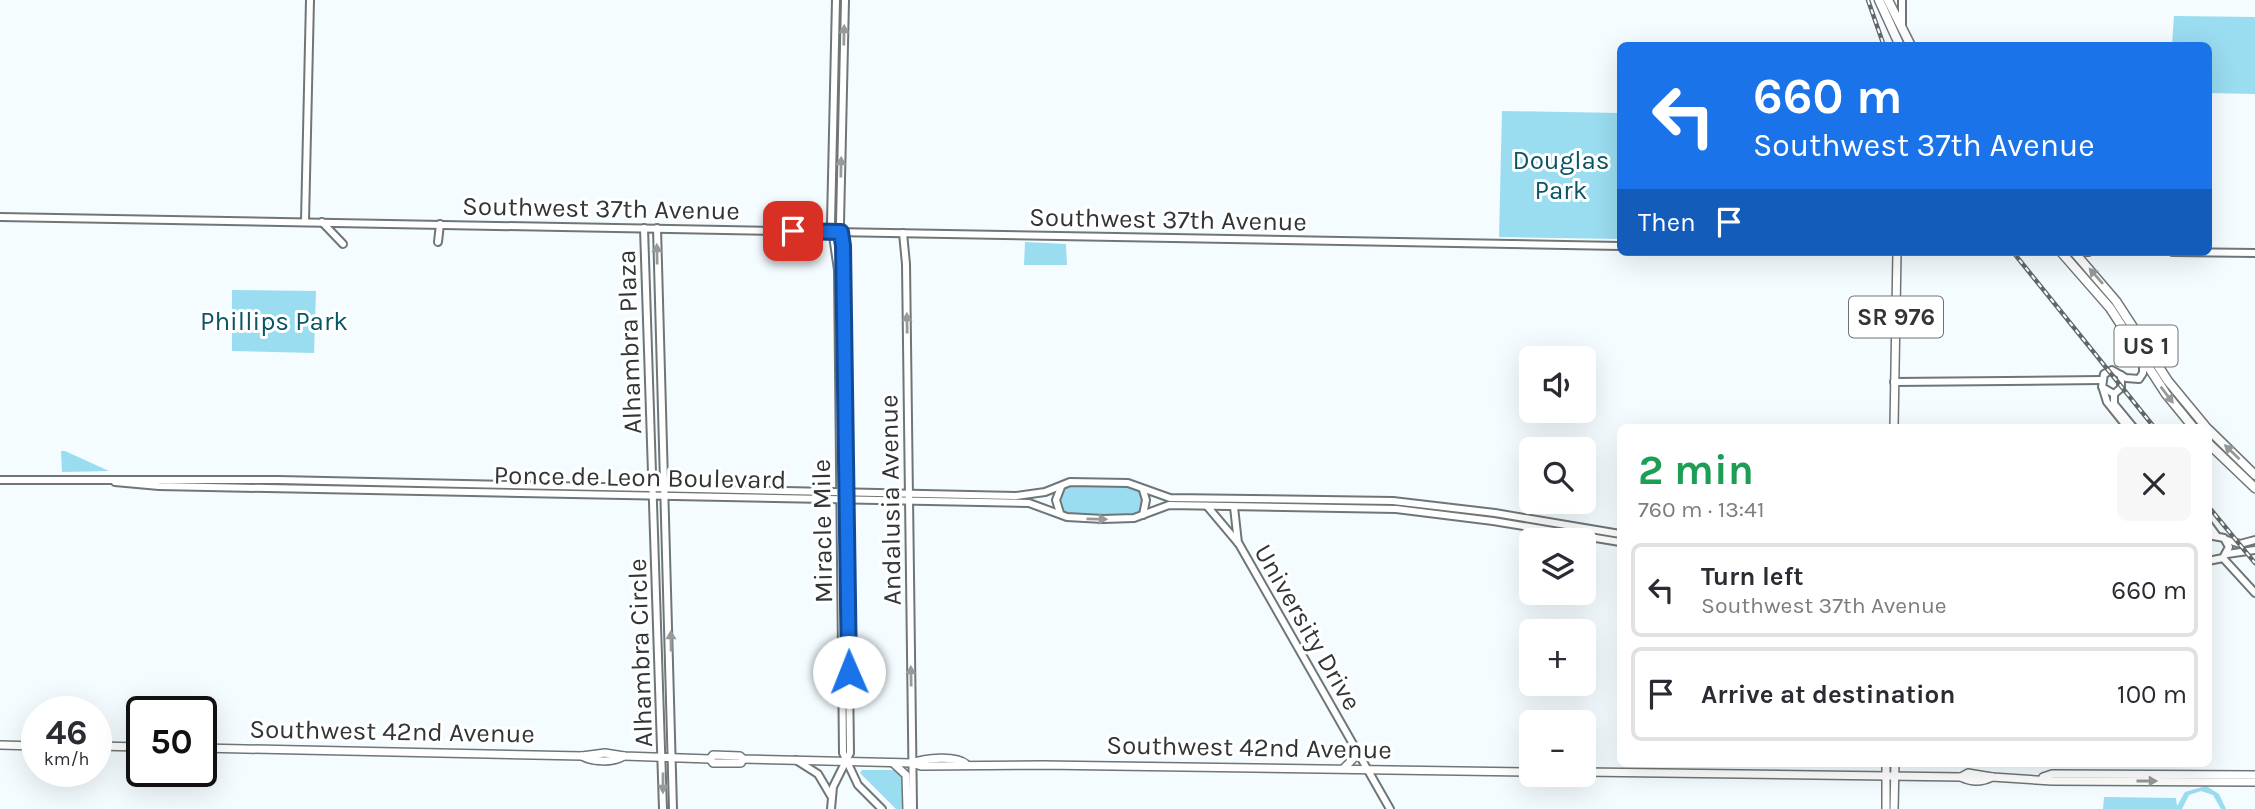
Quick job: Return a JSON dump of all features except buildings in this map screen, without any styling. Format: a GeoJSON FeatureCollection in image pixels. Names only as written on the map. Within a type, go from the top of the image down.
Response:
{"type":"FeatureCollection","features":[{"type":"Feature","properties":{"kind":"highway"},"geometry":{"type":"LineString","coordinates":[[1879,0],[1899,42]]}},
{"type":"Feature","properties":{"kind":"highway"},"geometry":{"type":"LineString","coordinates":[[1888,0],[1909,42]]}},
{"type":"Feature","properties":{"kind":"highway","name":"US 1"},"geometry":{"type":"LineString","coordinates":[[2065,256],[2110,308],[2143,360],[2191,424]]}},
{"type":"Feature","properties":{"kind":"highway","name":"US 1"},"geometry":{"type":"LineString","coordinates":[[2078,256],[2116,301],[2168,381],[2204,424]]}},
{"type":"Feature","properties":{"kind":"highway","name":"US 1"},"geometry":{"type":"LineString","coordinates":[[2212,433],[2255,475]]}},
{"type":"Feature","properties":{"kind":"highway"},"geometry":{"type":"LineString","coordinates":[[2212,447],[2255,488]]}},
{"type":"Feature","properties":{"kind":"main road"},"geometry":{"type":"LineString","coordinates":[[1900,42],[1902,31]]}},
{"type":"Feature","properties":{"kind":"main road","name":"SR 976"},"geometry":{"type":"LineString","coordinates":[[1894,424],[1897,256]]}},
{"type":"Feature","properties":{"kind":"main road"},"geometry":{"type":"LineString","coordinates":[[0,745],[21,746]]}},
{"type":"Feature","properties":{"kind":"main road","name":"Southwest 42nd Avenue"},"geometry":{"type":"LineString","coordinates":[[217,748],[617,760],[624,756]]}},
{"type":"Feature","properties":{"kind":"main road"},"geometry":{"type":"LineString","coordinates":[[1343,769],[1353,759],[1356,748]]}},
{"type":"Feature","properties":{"kind":"main road","name":"Southwest 42nd Avenue"},"geometry":{"type":"LineString","coordinates":[[586,758],[605,753],[741,763],[743,759]]}},
{"type":"Feature","properties":{"kind":"main road","name":"Southwest 42nd Avenue"},"geometry":{"type":"LineString","coordinates":[[711,761],[713,755],[743,759],[912,763],[959,767],[966,764],[1519,772]]}},
{"type":"Feature","properties":{"kind":"main road"},"geometry":{"type":"LineString","coordinates":[[893,763],[906,775],[907,809]]}},
{"type":"Feature","properties":{"kind":"main road"},"geometry":{"type":"LineString","coordinates":[[1887,767],[1894,809]]}},
{"type":"Feature","properties":{"kind":"main road"},"geometry":{"type":"LineString","coordinates":[[1886,809],[1893,767]]}},
{"type":"Feature","properties":{"kind":"main road"},"geometry":{"type":"LineString","coordinates":[[1596,772],[1961,777],[1968,780],[1985,780],[1992,777],[2042,778],[2052,781],[2255,775]]}},
{"type":"Feature","properties":{"kind":"main road"},"geometry":{"type":"LineString","coordinates":[[2184,777],[2255,782]]}},
{"type":"Feature","properties":{"kind":"street"},"geometry":{"type":"LineString","coordinates":[[305,221],[310,0]]}},
{"type":"Feature","properties":{"kind":"street","name":"Miracle Mile"},"geometry":{"type":"LineString","coordinates":[[831,797],[835,781],[850,753],[838,271],[832,232],[836,0]]}},
{"type":"Feature","properties":{"kind":"street","name":"Miracle Mile"},"geometry":{"type":"LineString","coordinates":[[844,497],[844,265],[841,232],[845,0]]}},
{"type":"Feature","properties":{"kind":"street"},"geometry":{"type":"LineString","coordinates":[[1902,0],[1902,31]]}},
{"type":"Feature","properties":{"kind":"street","name":"Southwest 37th Avenue"},"geometry":{"type":"LineString","coordinates":[[0,217],[1617,246]]}},
{"type":"Feature","properties":{"kind":"street"},"geometry":{"type":"LineString","coordinates":[[322,222],[343,244]]}},
{"type":"Feature","properties":{"kind":"street"},"geometry":{"type":"LineString","coordinates":[[438,242],[440,224]]}},
{"type":"Feature","properties":{"kind":"street","name":"Alhambra Plaza"},"geometry":{"type":"LineString","coordinates":[[644,228],[653,493]]}},
{"type":"Feature","properties":{"kind":"street","name":"Alhambra Plaza"},"geometry":{"type":"LineString","coordinates":[[657,228],[665,493]]}},
{"type":"Feature","properties":{"kind":"street","name":"Andalusia Avenue"},"geometry":{"type":"LineString","coordinates":[[903,233],[906,264],[913,809]]}},
{"type":"Feature","properties":{"kind":"street"},"geometry":{"type":"LineString","coordinates":[[2212,252],[2255,253]]}},
{"type":"Feature","properties":{"kind":"street"},"geometry":{"type":"LineString","coordinates":[[646,296],[658,292]]}},
{"type":"Feature","properties":{"kind":"street"},"geometry":{"type":"LineString","coordinates":[[647,312],[658,311]]}},
{"type":"Feature","properties":{"kind":"street"},"geometry":{"type":"LineString","coordinates":[[2125,424],[2107,402],[2103,385],[2110,370],[2138,379],[2142,375],[2143,360]]}},
{"type":"Feature","properties":{"kind":"street"},"geometry":{"type":"LineString","coordinates":[[2121,375],[2121,388],[2114,394],[2114,404],[2131,424]]}},
{"type":"Feature","properties":{"kind":"street"},"geometry":{"type":"LineString","coordinates":[[1894,382],[2068,381],[2103,385],[2114,394]]}},
{"type":"Feature","properties":{"kind":"street"},"geometry":{"type":"LineString","coordinates":[[650,391],[662,398]]}},
{"type":"Feature","properties":{"kind":"street","name":"Ponce de Leon Boulevard"},"geometry":{"type":"LineString","coordinates":[[0,480],[113,481],[122,485],[909,498],[1032,503],[1069,518],[1103,519],[1132,519],[1167,505],[1406,510],[1617,542]]}},
{"type":"Feature","properties":{"kind":"street","name":"Ponce de Leon Boulevard"},"geometry":{"type":"LineString","coordinates":[[909,498],[1025,495],[1070,482],[1114,482],[1130,483],[1172,498],[1418,503],[1617,534]]}},
{"type":"Feature","properties":{"kind":"street"},"geometry":{"type":"LineString","coordinates":[[1060,514],[1056,497],[1062,485]]}},
{"type":"Feature","properties":{"kind":"street"},"geometry":{"type":"LineString","coordinates":[[1141,487],[1146,500],[1143,514]]}},
{"type":"Feature","properties":{"kind":"street","name":"Alhambra Circle"},"geometry":{"type":"LineString","coordinates":[[653,493],[664,758],[663,809]]}},
{"type":"Feature","properties":{"kind":"street","name":"Alhambra Circle"},"geometry":{"type":"LineString","coordinates":[[665,493],[673,809]]}},
{"type":"Feature","properties":{"kind":"street","name":"University Drive"},"geometry":{"type":"LineString","coordinates":[[1207,506],[1238,544],[1390,809]]}},
{"type":"Feature","properties":{"kind":"street"},"geometry":{"type":"LineString","coordinates":[[1234,506],[1234,529],[1238,544]]}},
{"type":"Feature","properties":{"kind":"street"},"geometry":{"type":"LineString","coordinates":[[2212,535],[2240,544],[2255,540]]}},
{"type":"Feature","properties":{"kind":"street"},"geometry":{"type":"LineString","coordinates":[[2226,540],[2226,556],[2255,593]]}},
{"type":"Feature","properties":{"kind":"street"},"geometry":{"type":"LineString","coordinates":[[2212,560],[2255,551]]}},
{"type":"Feature","properties":{"kind":"street"},"geometry":{"type":"LineString","coordinates":[[655,553],[662,558],[668,554]]}},
{"type":"Feature","properties":{"kind":"street"},"geometry":{"type":"LineString","coordinates":[[2240,575],[2238,564],[2242,553]]}},
{"type":"Feature","properties":{"kind":"street"},"geometry":{"type":"LineString","coordinates":[[656,571],[661,566],[668,570]]}},
{"type":"Feature","properties":{"kind":"street"},"geometry":{"type":"LineString","coordinates":[[660,686],[666,689],[671,684]]}},
{"type":"Feature","properties":{"kind":"street"},"geometry":{"type":"LineString","coordinates":[[661,699],[666,696],[672,699]]}},
{"type":"Feature","properties":{"kind":"street"},"geometry":{"type":"LineString","coordinates":[[796,761],[818,774],[831,797],[831,809]]}},
{"type":"Feature","properties":{"kind":"street"},"geometry":{"type":"LineString","coordinates":[[846,762],[858,785],[882,809]]}},
{"type":"Feature","properties":{"kind":"street"},"geometry":{"type":"LineString","coordinates":[[1378,788],[1388,769]]}},
{"type":"Feature","properties":{"kind":"green space"},"geometry":{"type":"Polygon","coordinates":[[[2174,16],[2255,17],[2255,94],[2212,93],[2212,42],[2172,42],[2174,16]]]}},
{"type":"Feature","properties":{"kind":"green space","name":"Douglas Park"},"geometry":{"type":"Polygon","coordinates":[[[1502,111],[1617,113],[1617,239],[1499,237],[1502,111]]]}},
{"type":"Feature","properties":{"kind":"green space"},"geometry":{"type":"Polygon","coordinates":[[[1025,242],[1066,244],[1067,265],[1024,265],[1025,242]]]}},
{"type":"Feature","properties":{"kind":"green space","name":"Phillips Park"},"geometry":{"type":"Polygon","coordinates":[[[232,290],[316,291],[314,353],[232,351],[232,290]]]}},
{"type":"Feature","properties":{"kind":"green space"},"geometry":{"type":"Polygon","coordinates":[[[61,451],[65,451],[109,471],[62,472],[61,451]]]}},
{"type":"Feature","properties":{"kind":"green space"},"geometry":{"type":"Polygon","coordinates":[[[1066,485],[1131,485],[1143,495],[1143,507],[1137,512],[1116,517],[1089,517],[1066,512],[1060,508],[1058,496],[1066,485]]]}},
{"type":"Feature","properties":{"kind":"green space"},"geometry":{"type":"Polygon","coordinates":[[[862,770],[897,770],[904,777],[902,809],[896,809],[860,773],[862,770]]]}},
{"type":"Feature","properties":{"kind":"green space"},"geometry":{"type":"Polygon","coordinates":[[[2206,786],[2219,794],[2226,809],[2221,809],[2213,795],[2201,791],[2189,795],[2182,809],[2103,809],[2104,797],[2176,798],[2177,806],[2185,792],[2206,786]]]}},
{"type":"Feature","properties":{"kind":"railway"},"geometry":{"type":"LineString","coordinates":[[1868,0],[1883,42]]}},
{"type":"Feature","properties":{"kind":"railway"},"geometry":{"type":"LineString","coordinates":[[2016,256],[2152,424]]}},
{"type":"Feature","properties":{"kind":"railway"},"geometry":{"type":"LineString","coordinates":[[2212,511],[2255,563]]}},
{"type":"Feature","properties":{"kind":"route"},"geometry":{"type":"LineString","coordinates":[[793,231],[841,232],[843,246],[849,672]]}}]}
